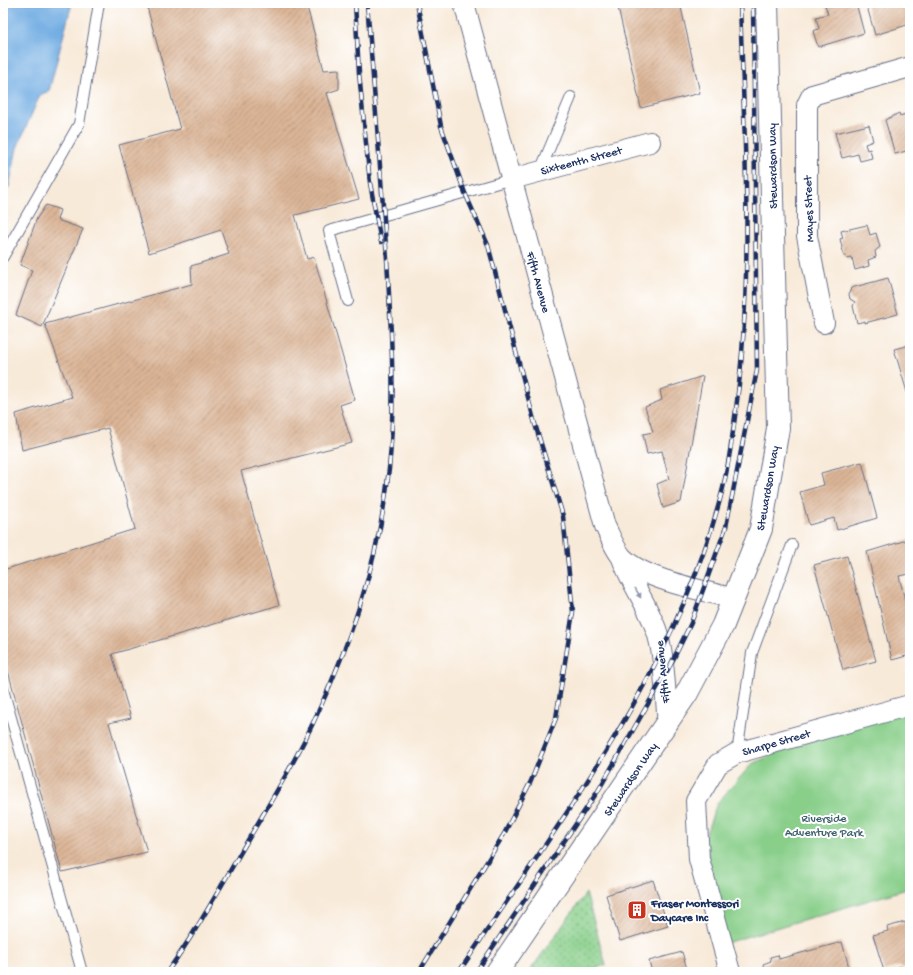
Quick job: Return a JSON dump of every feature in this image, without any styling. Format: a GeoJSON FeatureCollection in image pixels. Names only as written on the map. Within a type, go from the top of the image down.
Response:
{"type":"FeatureCollection","features":[{"type":"Feature","properties":{"kind":"main road","name":"Stewardson Way"},"geometry":{"type":"LineString","coordinates":[[497,972],[687,693],[723,625],[761,529],[778,428],[767,3]]}},
{"type":"Feature","properties":{"kind":"street","name":"Fifth Avenue"},"geometry":{"type":"LineString","coordinates":[[464,3],[605,526],[622,558],[631,581],[648,610],[659,638],[668,723]]}},
{"type":"Feature","properties":{"kind":"street","name":"Mayes Street"},"geometry":{"type":"LineString","coordinates":[[824,323],[807,236],[807,105],[812,95],[910,68]]}},
{"type":"Feature","properties":{"kind":"street","name":"Sixteenth Street"},"geometry":{"type":"LineString","coordinates":[[512,179],[650,142]]}},
{"type":"Feature","properties":{"kind":"street","name":"Fifth Avenue"},"geometry":{"type":"LineString","coordinates":[[622,558],[641,571],[654,576],[734,599]]}},
{"type":"Feature","properties":{"kind":"street","name":"Sharpe Street"},"geometry":{"type":"LineString","coordinates":[[730,972],[699,859],[696,801],[718,764],[737,753],[910,705]]}},
{"type":"Feature","properties":{"kind":"lane"},"geometry":{"type":"LineString","coordinates":[[3,257],[79,124],[99,3]]}},
{"type":"Feature","properties":{"kind":"lane"},"geometry":{"type":"LineString","coordinates":[[540,171],[572,97]]}},
{"type":"Feature","properties":{"kind":"lane"},"geometry":{"type":"LineString","coordinates":[[348,301],[329,231],[512,179]]}},
{"type":"Feature","properties":{"kind":"lane"},"geometry":{"type":"LineString","coordinates":[[737,753],[752,653],[792,545]]}},
{"type":"Feature","properties":{"kind":"lane"},"geometry":{"type":"LineString","coordinates":[[3,689],[82,972]]}},
{"type":"Feature","properties":{"kind":"green space","name":"Riverside Adventure Park"},"geometry":{"type":"Polygon","coordinates":[[[910,710],[910,888],[722,944],[697,859],[717,803],[752,764],[810,738],[910,710]]]}},
{"type":"Feature","properties":{"kind":"green space"},"geometry":{"type":"Polygon","coordinates":[[[586,893],[606,965],[582,972],[529,972],[586,893]]]}},
{"type":"Feature","properties":{"kind":"water"},"geometry":{"type":"Polygon","coordinates":[[[3,3],[72,3],[49,91],[40,95],[17,148],[9,187],[3,194],[3,3]]]}},
{"type":"Feature","properties":{"kind":"building"},"geometry":{"type":"Polygon","coordinates":[[[146,3],[306,3],[324,70],[339,69],[339,89],[327,93],[359,199],[295,215],[307,259],[314,257],[355,400],[340,405],[352,443],[241,471],[279,605],[112,654],[131,718],[109,723],[147,852],[62,872],[3,652],[3,570],[135,529],[108,428],[22,450],[16,414],[72,397],[45,324],[192,284],[191,266],[229,254],[221,230],[149,253],[119,145],[180,129],[146,3]]]}},
{"type":"Feature","properties":{"kind":"building"},"geometry":{"type":"Polygon","coordinates":[[[617,3],[680,3],[700,93],[641,108],[617,3]]]}},
{"type":"Feature","properties":{"kind":"building"},"geometry":{"type":"Polygon","coordinates":[[[833,3],[856,3],[864,33],[818,47],[813,31],[819,29],[816,17],[828,14],[825,5],[833,3]]]}},
{"type":"Feature","properties":{"kind":"building"},"geometry":{"type":"Polygon","coordinates":[[[866,3],[906,3],[910,24],[875,35],[866,3]]]}},
{"type":"Feature","properties":{"kind":"building"},"geometry":{"type":"Polygon","coordinates":[[[899,113],[900,116],[909,113],[910,150],[895,154],[885,120],[899,113]]]}},
{"type":"Feature","properties":{"kind":"building"},"geometry":{"type":"Polygon","coordinates":[[[869,125],[873,141],[865,144],[867,150],[870,149],[872,158],[860,161],[858,154],[842,158],[835,133],[869,125]]]}},
{"type":"Feature","properties":{"kind":"building"},"geometry":{"type":"Polygon","coordinates":[[[46,205],[60,210],[57,220],[83,229],[42,327],[16,315],[32,270],[20,265],[37,218],[46,205]]]}},
{"type":"Feature","properties":{"kind":"building"},"geometry":{"type":"Polygon","coordinates":[[[867,225],[870,235],[876,233],[880,247],[875,251],[876,257],[868,260],[869,266],[855,270],[852,258],[847,259],[846,256],[844,256],[840,239],[843,238],[841,231],[867,225]]]}},
{"type":"Feature","properties":{"kind":"building"},"geometry":{"type":"Polygon","coordinates":[[[888,278],[898,314],[865,323],[865,321],[857,323],[853,306],[855,302],[850,299],[849,294],[851,288],[888,278]]]}},
{"type":"Feature","properties":{"kind":"building"},"geometry":{"type":"Polygon","coordinates":[[[910,345],[910,402],[894,349],[910,345]]]}},
{"type":"Feature","properties":{"kind":"building"},"geometry":{"type":"Polygon","coordinates":[[[703,376],[681,502],[663,508],[657,484],[669,479],[662,451],[647,454],[643,434],[653,432],[645,407],[662,400],[660,390],[703,376]]]}},
{"type":"Feature","properties":{"kind":"building"},"geometry":{"type":"Polygon","coordinates":[[[862,462],[877,518],[837,530],[834,518],[809,525],[800,492],[824,485],[821,473],[862,462]]]}},
{"type":"Feature","properties":{"kind":"building"},"geometry":{"type":"Polygon","coordinates":[[[910,539],[910,574],[899,576],[910,621],[910,655],[892,660],[867,552],[910,539]]]}},
{"type":"Feature","properties":{"kind":"building"},"geometry":{"type":"Polygon","coordinates":[[[847,556],[876,661],[843,670],[814,565],[847,556]]]}},
{"type":"Feature","properties":{"kind":"building","name":"Fraser Montessori Daycare Inc"},"geometry":{"type":"Polygon","coordinates":[[[653,880],[668,926],[620,941],[606,895],[653,880]]]}},
{"type":"Feature","properties":{"kind":"building"},"geometry":{"type":"Polygon","coordinates":[[[905,922],[907,927],[910,927],[910,966],[901,968],[901,966],[884,971],[873,935],[888,931],[887,927],[905,922]]]}},
{"type":"Feature","properties":{"kind":"building"},"geometry":{"type":"Polygon","coordinates":[[[842,942],[850,971],[848,972],[765,972],[763,964],[771,961],[770,957],[778,955],[779,959],[842,942]]]}},
{"type":"Feature","properties":{"kind":"building"},"geometry":{"type":"Polygon","coordinates":[[[682,952],[687,969],[677,972],[652,972],[649,961],[682,952]]]}},
{"type":"Feature","properties":{"kind":"railway"},"geometry":{"type":"LineString","coordinates":[[355,3],[359,73],[370,183],[381,242]]}},
{"type":"Feature","properties":{"kind":"railway"},"geometry":{"type":"LineString","coordinates":[[167,972],[217,894],[284,779],[311,727],[332,681],[354,622],[364,592],[379,531],[389,469],[392,417],[392,364],[387,259],[367,3]]}},
{"type":"Feature","properties":{"kind":"railway"},"geometry":{"type":"LineString","coordinates":[[417,3],[441,126],[465,193],[488,245],[535,424],[563,516],[573,612],[556,718],[531,781],[504,834],[419,972]]}},
{"type":"Feature","properties":{"kind":"railway"},"geometry":{"type":"LineString","coordinates":[[459,972],[575,799],[647,680],[677,618],[703,554],[723,488],[731,449],[739,384],[746,289],[747,242],[745,146],[740,3]]}},
{"type":"Feature","properties":{"kind":"railway"},"geometry":{"type":"LineString","coordinates":[[476,972],[598,791],[671,664],[691,623],[726,527],[757,370],[753,3]]}},
{"type":"Feature","properties":{"kind":"place","name":"Fraser Montessori Daycare Inc"},"geometry":{"type":"Point","coordinates":[637,910]}}]}
